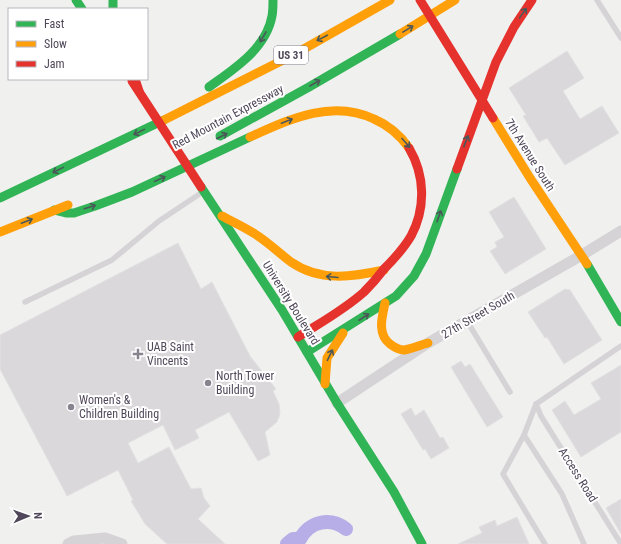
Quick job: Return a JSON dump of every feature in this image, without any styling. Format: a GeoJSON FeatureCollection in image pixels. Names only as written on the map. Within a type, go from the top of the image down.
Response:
{"type":"FeatureCollection","features":[{"type":"Feature","properties":{"kind":"main road"},"geometry":{"type":"LineString","coordinates":[[180,112],[217,80],[243,62],[260,43],[267,31],[272,16],[273,0]]}},
{"type":"Feature","properties":{"kind":"main road","name":"Red Mountain Expressway"},"geometry":{"type":"LineString","coordinates":[[0,198],[225,90],[357,20],[390,0]]}},
{"type":"Feature","properties":{"kind":"main road","name":"7th Avenue South"},"geometry":{"type":"LineString","coordinates":[[420,0],[530,178],[582,255],[621,322]]}},
{"type":"Feature","properties":{"kind":"main road","name":"Red Mountain Expressway"},"geometry":{"type":"LineString","coordinates":[[210,142],[245,124],[455,0]]}},
{"type":"Feature","properties":{"kind":"main road"},"geometry":{"type":"LineString","coordinates":[[307,352],[396,296],[406,286],[420,266],[431,241],[496,62],[514,27],[532,0]]}},
{"type":"Feature","properties":{"kind":"main road","name":"University Boulevard"},"geometry":{"type":"LineString","coordinates":[[132,80],[222,216],[298,337],[325,384],[394,492],[422,544]]}},
{"type":"Feature","properties":{"kind":"main road"},"geometry":{"type":"LineString","coordinates":[[135,80],[139,91]]}},
{"type":"Feature","properties":{"kind":"main road"},"geometry":{"type":"LineString","coordinates":[[54,210],[71,214],[125,196],[251,137],[309,114],[337,110],[358,112],[374,118],[399,135],[410,148],[421,176],[422,191],[420,214],[413,233],[397,257],[374,282],[358,296],[298,337]]}},
{"type":"Feature","properties":{"kind":"main road","name":"Red Mountain Expressway"},"geometry":{"type":"LineString","coordinates":[[175,159],[189,153]]}},
{"type":"Feature","properties":{"kind":"main road"},"geometry":{"type":"LineString","coordinates":[[0,232],[76,202]]}},
{"type":"Feature","properties":{"kind":"main road"},"geometry":{"type":"LineString","coordinates":[[222,216],[254,234],[299,267],[316,274],[331,277],[346,277],[364,275],[384,270]]}},
{"type":"Feature","properties":{"kind":"main road"},"geometry":{"type":"LineString","coordinates":[[385,303],[381,330],[383,338],[388,344],[402,350],[428,343]]}},
{"type":"Feature","properties":{"kind":"main road"},"geometry":{"type":"LineString","coordinates":[[325,384],[327,358],[345,329]]}},
{"type":"Feature","properties":{"kind":"street","name":"27th Street South"},"geometry":{"type":"LineString","coordinates":[[337,403],[428,343],[582,255],[621,230]]}},
{"type":"Feature","properties":{"kind":"street"},"geometry":{"type":"LineString","coordinates":[[68,544],[74,541],[105,538],[122,544]]}},
{"type":"Feature","properties":{"kind":"lane"},"geometry":{"type":"LineString","coordinates":[[597,0],[621,38]]}},
{"type":"Feature","properties":{"kind":"lane"},"geometry":{"type":"LineString","coordinates":[[25,302],[112,260],[159,221],[204,191]]}},
{"type":"Feature","properties":{"kind":"lane"},"geometry":{"type":"LineString","coordinates":[[467,321],[510,392]]}},
{"type":"Feature","properties":{"kind":"lane"},"geometry":{"type":"LineString","coordinates":[[545,544],[503,474],[524,435],[536,404],[621,346]]}},
{"type":"Feature","properties":{"kind":"lane","name":"Access Road"},"geometry":{"type":"LineString","coordinates":[[536,404],[541,416],[620,544]]}},
{"type":"Feature","properties":{"kind":"lane"},"geometry":{"type":"LineString","coordinates":[[524,435],[562,494],[584,544]]}},
{"type":"Feature","properties":{"kind":"building"},"geometry":{"type":"Polygon","coordinates":[[[567,51],[584,78],[563,91],[580,119],[602,106],[619,133],[565,165],[547,138],[539,142],[523,116],[526,115],[509,88],[567,51]]]}},
{"type":"Feature","properties":{"kind":"building"},"geometry":{"type":"Polygon","coordinates":[[[514,197],[546,249],[505,274],[490,251],[497,247],[495,242],[504,237],[489,212],[514,197]]]}},
{"type":"Feature","properties":{"kind":"building"},"geometry":{"type":"Polygon","coordinates":[[[178,243],[201,289],[212,282],[250,356],[276,389],[273,391],[279,404],[280,414],[277,422],[265,432],[270,455],[258,461],[229,412],[195,430],[199,438],[175,450],[163,425],[128,443],[138,463],[169,447],[191,489],[201,488],[204,498],[210,506],[198,519],[225,544],[167,544],[145,524],[131,501],[133,500],[118,470],[67,496],[0,369],[0,335],[178,243]]]}},
{"type":"Feature","properties":{"kind":"building"},"geometry":{"type":"Polygon","coordinates":[[[565,289],[570,290],[602,340],[564,364],[547,337],[545,338],[528,312],[565,289]]]}},
{"type":"Feature","properties":{"kind":"building"},"geometry":{"type":"Polygon","coordinates":[[[461,361],[465,367],[470,364],[503,417],[487,427],[451,367],[461,361]]]}},
{"type":"Feature","properties":{"kind":"building"},"geometry":{"type":"Polygon","coordinates":[[[621,365],[621,432],[581,457],[552,410],[565,401],[574,415],[601,399],[591,383],[621,365]]]}},
{"type":"Feature","properties":{"kind":"building"},"geometry":{"type":"Polygon","coordinates":[[[411,408],[415,416],[424,410],[440,438],[443,437],[449,448],[431,459],[425,449],[423,450],[401,414],[411,408]]]}},
{"type":"Feature","properties":{"kind":"building"},"geometry":{"type":"Polygon","coordinates":[[[621,499],[621,534],[606,508],[621,499]]]}},
{"type":"Feature","properties":{"kind":"building"},"geometry":{"type":"Polygon","coordinates":[[[517,517],[529,544],[458,544],[482,533],[479,527],[495,520],[497,526],[517,517]]]}},
{"type":"Feature","properties":{"kind":"waterway"},"geometry":{"type":"LineString","coordinates":[[287,544],[293,539],[300,539],[309,528],[321,523],[333,523],[346,529]]}},
{"type":"Feature","properties":{"kind":"traffic: fast"},"geometry":{"type":"LineString","coordinates":[[76,0],[81,8]]}},
{"type":"Feature","properties":{"kind":"traffic: fast"},"geometry":{"type":"LineString","coordinates":[[113,0],[113,8]]}},
{"type":"Feature","properties":{"kind":"traffic: fast"},"geometry":{"type":"LineString","coordinates":[[209,87],[229,73],[256,48],[269,28],[273,0]]}},
{"type":"Feature","properties":{"kind":"traffic: fast"},"geometry":{"type":"LineString","coordinates":[[220,136],[309,87],[400,34]]}},
{"type":"Feature","properties":{"kind":"traffic: fast"},"geometry":{"type":"LineString","coordinates":[[0,198],[164,120]]}},
{"type":"Feature","properties":{"kind":"traffic: fast"},"geometry":{"type":"LineString","coordinates":[[54,210],[74,213],[95,206],[132,192],[250,137]]}},
{"type":"Feature","properties":{"kind":"traffic: fast"},"geometry":{"type":"LineString","coordinates":[[307,352],[396,296],[414,276],[426,254],[457,169]]}},
{"type":"Feature","properties":{"kind":"traffic: fast"},"geometry":{"type":"LineString","coordinates":[[201,187],[282,310],[337,403],[394,492],[422,544]]}},
{"type":"Feature","properties":{"kind":"traffic: fast"},"geometry":{"type":"LineString","coordinates":[[587,264],[621,322]]}},
{"type":"Feature","properties":{"kind":"traffic: slow"},"geometry":{"type":"LineString","coordinates":[[164,120],[295,54],[390,0]]}},
{"type":"Feature","properties":{"kind":"traffic: slow"},"geometry":{"type":"LineString","coordinates":[[400,34],[455,0]]}},
{"type":"Feature","properties":{"kind":"traffic: slow"},"geometry":{"type":"LineString","coordinates":[[250,137],[296,118],[327,111],[343,111],[358,113],[379,121],[402,139],[409,148]]}},
{"type":"Feature","properties":{"kind":"traffic: slow"},"geometry":{"type":"LineString","coordinates":[[493,118],[530,178],[587,264]]}},
{"type":"Feature","properties":{"kind":"traffic: slow"},"geometry":{"type":"LineString","coordinates":[[0,232],[68,205]]}},
{"type":"Feature","properties":{"kind":"traffic: slow"},"geometry":{"type":"LineString","coordinates":[[222,216],[260,237],[291,262],[313,273],[348,276],[384,270]]}},
{"type":"Feature","properties":{"kind":"traffic: slow"},"geometry":{"type":"LineString","coordinates":[[385,303],[382,319],[382,330],[383,335],[390,344],[398,349],[404,350],[428,343]]}},
{"type":"Feature","properties":{"kind":"traffic: slow"},"geometry":{"type":"LineString","coordinates":[[325,384],[327,358],[343,333]]}},
{"type":"Feature","properties":{"kind":"traffic: jam"},"geometry":{"type":"LineString","coordinates":[[420,0],[493,118]]}},
{"type":"Feature","properties":{"kind":"traffic: jam"},"geometry":{"type":"LineString","coordinates":[[457,169],[496,62],[514,27],[532,0]]}},
{"type":"Feature","properties":{"kind":"traffic: jam"},"geometry":{"type":"LineString","coordinates":[[135,80],[139,91]]}},
{"type":"Feature","properties":{"kind":"traffic: jam"},"geometry":{"type":"LineString","coordinates":[[132,81],[201,187]]}},
{"type":"Feature","properties":{"kind":"traffic: jam"},"geometry":{"type":"LineString","coordinates":[[298,337],[340,310],[364,292],[399,253],[411,236],[419,214],[422,192],[418,169],[409,148]]}},
{"type":"Feature","properties":{"kind":"place","name":"UAB Saint Vincents"},"geometry":{"type":"Point","coordinates":[138,354]}},
{"type":"Feature","properties":{"kind":"place","name":"North Tower Building"},"geometry":{"type":"Point","coordinates":[208,383]}},
{"type":"Feature","properties":{"kind":"place","name":"Women's & Children Building"},"geometry":{"type":"Point","coordinates":[71,407]}}]}
